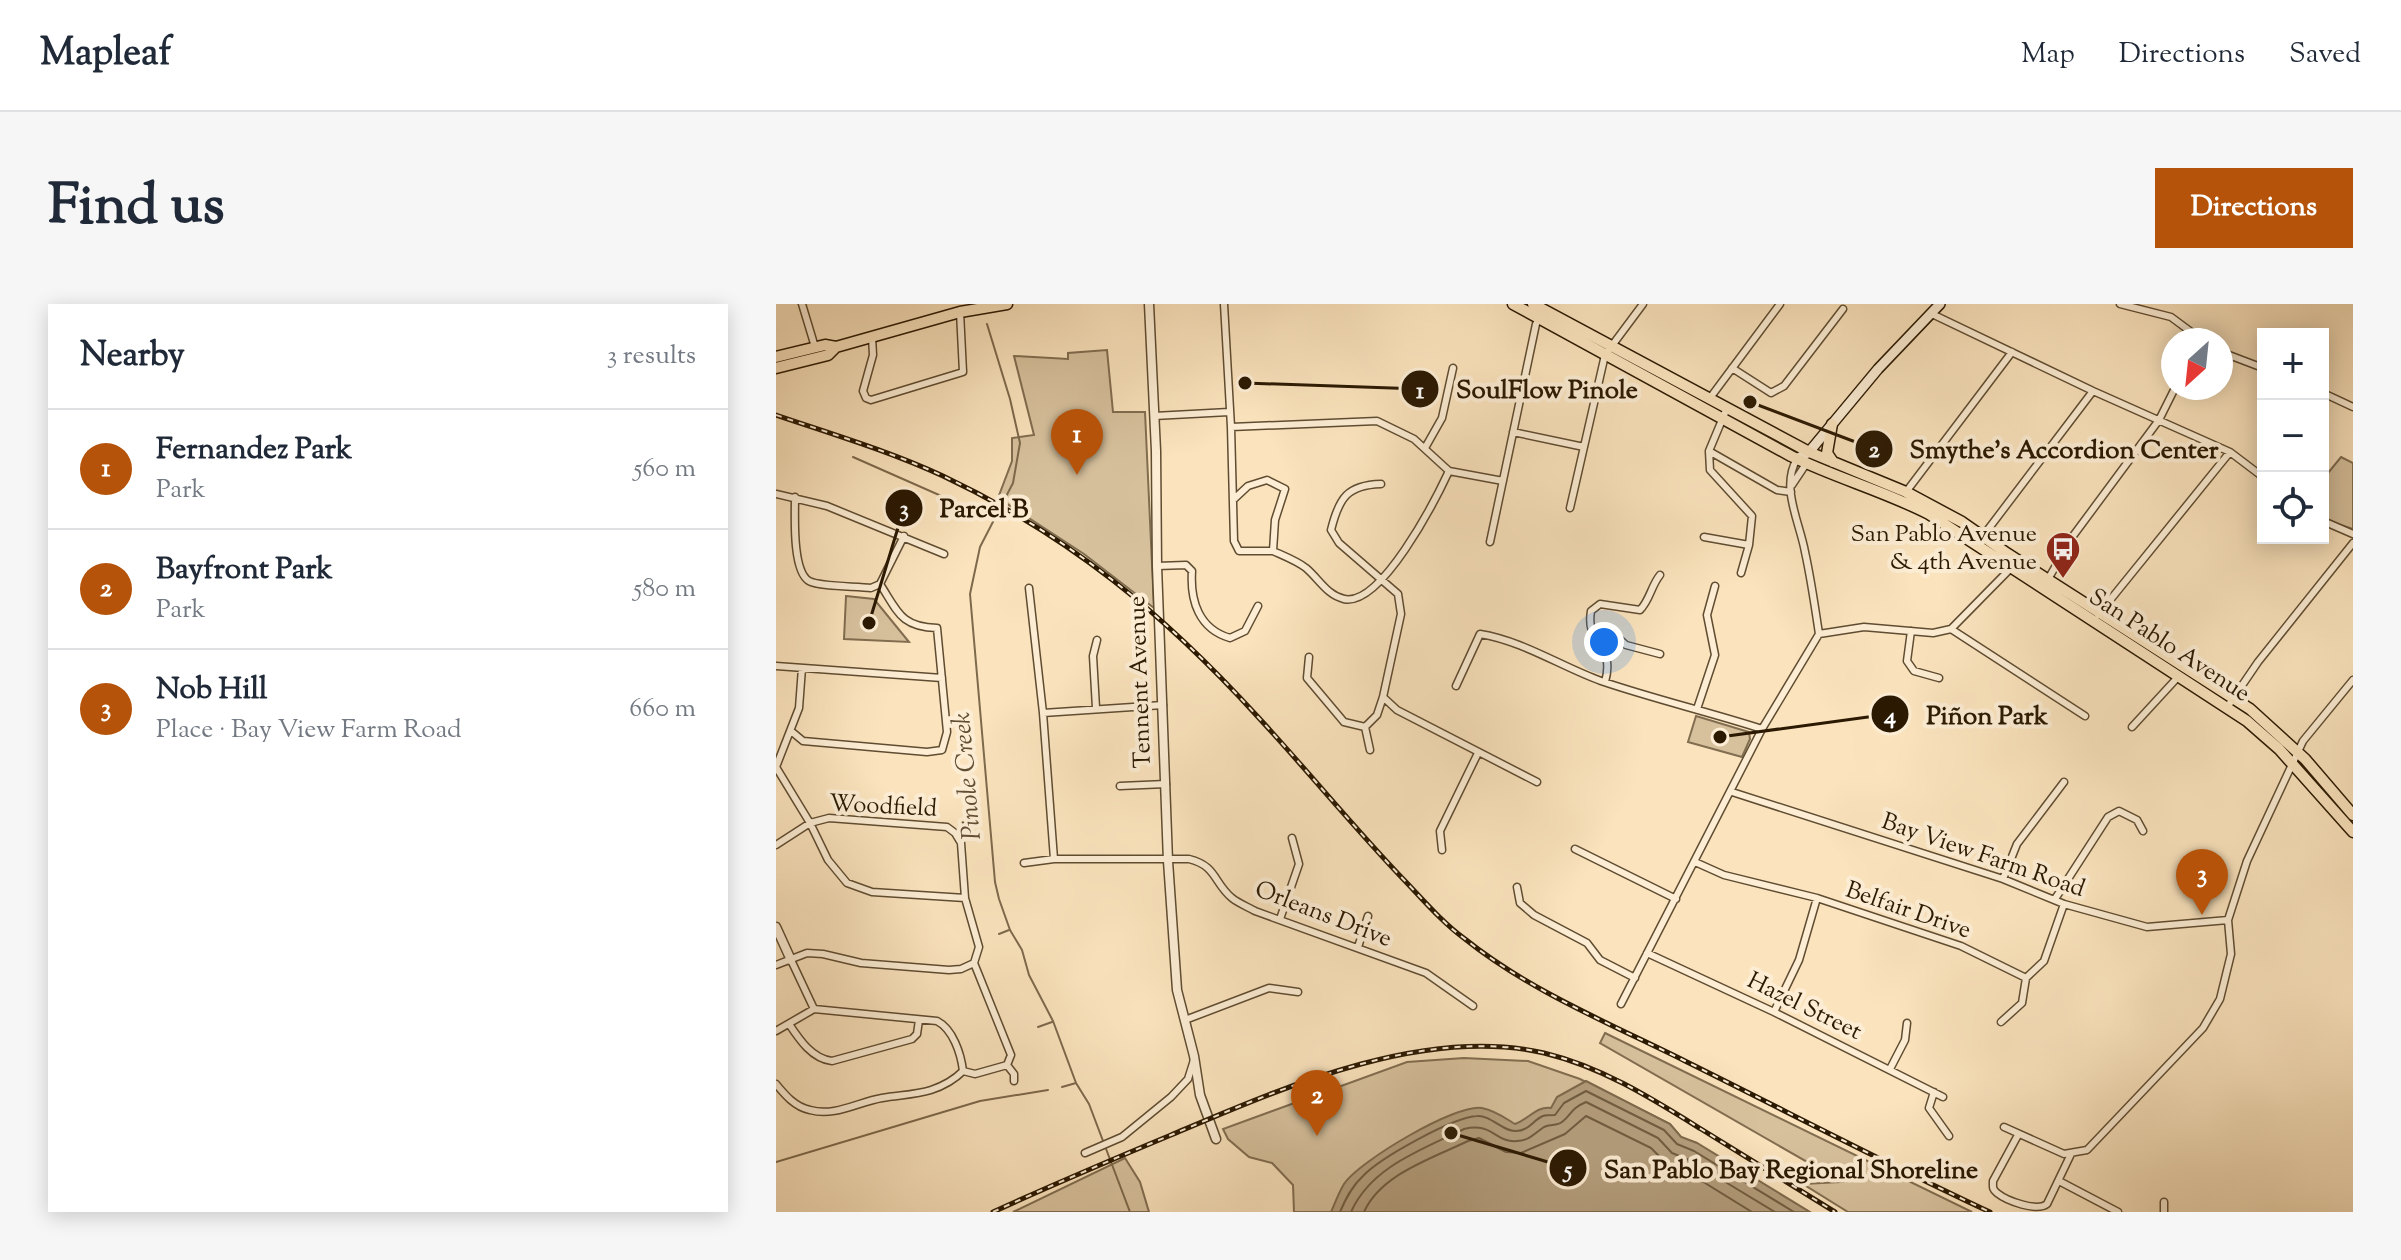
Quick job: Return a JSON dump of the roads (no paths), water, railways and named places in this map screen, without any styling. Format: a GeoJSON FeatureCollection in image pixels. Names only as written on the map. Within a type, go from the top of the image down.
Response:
{"type":"FeatureCollection","features":[{"type":"Feature","properties":{"kind":"main road"},"geometry":{"type":"LineString","coordinates":[[776,357],[825,345],[836,347],[960,308],[1007,304]]}},
{"type":"Feature","properties":{"kind":"main road","name":"San Pablo Avenue"},"geometry":{"type":"LineString","coordinates":[[1533,304],[1542,315]]}},
{"type":"Feature","properties":{"kind":"main road"},"geometry":{"type":"LineString","coordinates":[[1804,458],[1878,369],[1940,304]]}},
{"type":"Feature","properties":{"kind":"main road","name":"San Pablo Avenue"},"geometry":{"type":"LineString","coordinates":[[1519,305],[1804,458],[1901,500],[1979,541],[2183,672],[2258,716],[2297,752],[2353,815]]}},
{"type":"Feature","properties":{"kind":"main road"},"geometry":{"type":"LineString","coordinates":[[776,368],[828,355],[836,347]]}},
{"type":"Feature","properties":{"kind":"main road"},"geometry":{"type":"LineString","coordinates":[[1832,424],[1827,453],[1838,466]]}},
{"type":"Feature","properties":{"kind":"main road","name":"San Pablo Avenue"},"geometry":{"type":"LineString","coordinates":[[1804,458],[1838,466],[1906,492],[1962,522],[1979,541]]}},
{"type":"Feature","properties":{"kind":"main road","name":"San Pablo Avenue"},"geometry":{"type":"LineString","coordinates":[[2231,702],[2292,763],[2353,832]]}},
{"type":"Feature","properties":{"kind":"street"},"geometry":{"type":"LineString","coordinates":[[803,304],[815,347]]}},
{"type":"Feature","properties":{"kind":"street","name":"Tennent Avenue"},"geometry":{"type":"LineString","coordinates":[[1149,304],[1168,861],[1177,990],[1194,1056],[1200,1095],[1216,1139]]}},
{"type":"Feature","properties":{"kind":"street"},"geometry":{"type":"LineString","coordinates":[[1224,304],[1234,541],[1239,551],[1273,551],[1304,566],[1333,595],[1347,600],[1360,599],[1383,579],[1423,521],[1449,471]]}},
{"type":"Feature","properties":{"kind":"street"},"geometry":{"type":"LineString","coordinates":[[1570,508],[1608,351],[1643,304]]}},
{"type":"Feature","properties":{"kind":"street"},"geometry":{"type":"LineString","coordinates":[[1707,404],[1780,304]]}},
{"type":"Feature","properties":{"kind":"street"},"geometry":{"type":"LineString","coordinates":[[2120,304],[2171,317],[2186,328]]}},
{"type":"Feature","properties":{"kind":"street"},"geometry":{"type":"LineString","coordinates":[[872,337],[873,355],[863,391],[868,399],[874,400],[963,372],[960,308]]}},
{"type":"Feature","properties":{"kind":"street"},"geometry":{"type":"LineString","coordinates":[[1732,368],[1771,393],[1784,386],[1843,309]]}},
{"type":"Feature","properties":{"kind":"street"},"geometry":{"type":"LineString","coordinates":[[1932,314],[2230,452],[2257,472]]}},
{"type":"Feature","properties":{"kind":"street"},"geometry":{"type":"LineString","coordinates":[[1490,542],[1542,315]]}},
{"type":"Feature","properties":{"kind":"street"},"geometry":{"type":"LineString","coordinates":[[1906,492],[2012,352]]}},
{"type":"Feature","properties":{"kind":"street"},"geometry":{"type":"LineString","coordinates":[[2233,357],[2257,366]]}},
{"type":"Feature","properties":{"kind":"street"},"geometry":{"type":"LineString","coordinates":[[1425,448],[1442,418],[1453,368]]}},
{"type":"Feature","properties":{"kind":"street"},"geometry":{"type":"LineString","coordinates":[[1979,541],[2093,391]]}},
{"type":"Feature","properties":{"kind":"street"},"geometry":{"type":"LineString","coordinates":[[2329,396],[2353,407]]}},
{"type":"Feature","properties":{"kind":"street"},"geometry":{"type":"LineString","coordinates":[[2045,584],[2079,528],[2159,420],[2169,400]]}},
{"type":"Feature","properties":{"kind":"street"},"geometry":{"type":"LineString","coordinates":[[1154,416],[1229,412]]}},
{"type":"Feature","properties":{"kind":"street"},"geometry":{"type":"LineString","coordinates":[[1724,414],[1709,451],[1710,470],[1752,516],[1749,545],[1741,573]]}},
{"type":"Feature","properties":{"kind":"street"},"geometry":{"type":"LineString","coordinates":[[1231,427],[1377,421],[1414,439],[1449,471],[1503,481]]}},
{"type":"Feature","properties":{"kind":"street"},"geometry":{"type":"LineString","coordinates":[[1513,432],[1584,447]]}},
{"type":"Feature","properties":{"kind":"street"},"geometry":{"type":"LineString","coordinates":[[1709,451],[1777,490],[1792,488]]}},
{"type":"Feature","properties":{"kind":"street"},"geometry":{"type":"LineString","coordinates":[[2096,617],[2230,452]]}},
{"type":"Feature","properties":{"kind":"street"},"geometry":{"type":"LineString","coordinates":[[1621,1004],[1762,729],[1819,634],[1805,548],[1793,509],[1792,488],[1804,458]]}},
{"type":"Feature","properties":{"kind":"street"},"geometry":{"type":"LineString","coordinates":[[1233,500],[1248,486],[1267,480],[1285,489],[1275,520],[1273,551]]}},
{"type":"Feature","properties":{"kind":"street"},"geometry":{"type":"LineString","coordinates":[[1365,727],[1377,715],[1383,697],[1401,614],[1398,594],[1339,543],[1331,530],[1336,512],[1350,492],[1361,485],[1381,484]]}},
{"type":"Feature","properties":{"kind":"street"},"geometry":{"type":"LineString","coordinates":[[776,494],[795,497],[904,536],[944,554]]}},
{"type":"Feature","properties":{"kind":"street"},"geometry":{"type":"LineString","coordinates":[[795,497],[796,538],[803,575],[811,582],[871,588],[880,584],[904,536]]}},
{"type":"Feature","properties":{"kind":"street"},"geometry":{"type":"LineString","coordinates":[[2329,524],[2353,534]]}},
{"type":"Feature","properties":{"kind":"street"},"geometry":{"type":"LineString","coordinates":[[1704,537],[1749,545]]}},
{"type":"Feature","properties":{"kind":"street"},"geometry":{"type":"LineString","coordinates":[[2231,702],[2258,662],[2353,543]]}},
{"type":"Feature","properties":{"kind":"street"},"geometry":{"type":"LineString","coordinates":[[1819,634],[1864,627],[1933,633],[1951,629],[2014,564]]}},
{"type":"Feature","properties":{"kind":"street"},"geometry":{"type":"LineString","coordinates":[[1157,566],[1186,565],[1192,571],[1190,595],[1201,616],[1216,634],[1230,638],[1245,631],[1258,606]]}},
{"type":"Feature","properties":{"kind":"street"},"geometry":{"type":"LineString","coordinates":[[1605,682],[1610,666],[1608,656],[1589,624],[1591,611],[1600,604],[1640,610],[1647,603],[1652,585],[1660,575]]}},
{"type":"Feature","properties":{"kind":"street"},"geometry":{"type":"LineString","coordinates":[[791,731],[803,741],[927,752],[942,750],[947,732],[937,628],[917,628],[909,624],[880,584]]}},
{"type":"Feature","properties":{"kind":"street"},"geometry":{"type":"LineString","coordinates":[[1697,709],[1715,655],[1707,615],[1715,586]]}},
{"type":"Feature","properties":{"kind":"street"},"geometry":{"type":"LineString","coordinates":[[1029,588],[1043,713],[1054,859]]}},
{"type":"Feature","properties":{"kind":"street"},"geometry":{"type":"LineString","coordinates":[[1951,629],[2085,716]]}},
{"type":"Feature","properties":{"kind":"street"},"geometry":{"type":"LineString","coordinates":[[1594,637],[1603,631],[1615,635],[1626,645],[1660,654]]}},
{"type":"Feature","properties":{"kind":"street"},"geometry":{"type":"LineString","coordinates":[[1911,631],[1907,661],[1914,671],[1939,678]]}},
{"type":"Feature","properties":{"kind":"street"},"geometry":{"type":"LineString","coordinates":[[1456,686],[1480,634],[1540,652],[1571,670],[1605,682],[1762,729]]}},
{"type":"Feature","properties":{"kind":"street"},"geometry":{"type":"LineString","coordinates":[[1096,708],[1093,656],[1097,640]]}},
{"type":"Feature","properties":{"kind":"street"},"geometry":{"type":"LineString","coordinates":[[1309,657],[1307,678],[1344,722],[1365,727]]}},
{"type":"Feature","properties":{"kind":"street"},"geometry":{"type":"LineString","coordinates":[[776,666],[942,678]]}},
{"type":"Feature","properties":{"kind":"street"},"geometry":{"type":"LineString","coordinates":[[802,668],[799,708],[776,767],[828,860],[847,883],[872,892],[965,898]]}},
{"type":"Feature","properties":{"kind":"street"},"geometry":{"type":"LineString","coordinates":[[2132,727],[2183,672]]}},
{"type":"Feature","properties":{"kind":"street"},"geometry":{"type":"LineString","coordinates":[[2004,1127],[2058,1152],[2071,1154],[2093,1146],[2203,1028],[2220,999],[2231,954],[2228,920],[2247,861],[2297,752],[2352,683]]}},
{"type":"Feature","properties":{"kind":"street"},"geometry":{"type":"LineString","coordinates":[[1383,697],[1397,710],[1537,782]]}},
{"type":"Feature","properties":{"kind":"street"},"geometry":{"type":"LineString","coordinates":[[1043,713],[1163,705]]}},
{"type":"Feature","properties":{"kind":"street"},"geometry":{"type":"LineString","coordinates":[[1365,727],[1370,750]]}},
{"type":"Feature","properties":{"kind":"street"},"geometry":{"type":"LineString","coordinates":[[1442,850],[1440,831],[1478,753]]}},
{"type":"Feature","properties":{"kind":"street"},"geometry":{"type":"LineString","coordinates":[[2003,879],[2017,844],[2064,782]]}},
{"type":"Feature","properties":{"kind":"street"},"geometry":{"type":"LineString","coordinates":[[1120,786],[1166,784]]}},
{"type":"Feature","properties":{"kind":"street","name":"Bay View Farm Road"},"geometry":{"type":"LineString","coordinates":[[1732,792],[2003,879],[2064,904],[2147,927],[2228,920]]}},
{"type":"Feature","properties":{"kind":"street"},"geometry":{"type":"LineString","coordinates":[[2055,899],[2108,817],[2119,811],[2137,820],[2143,831]]}},
{"type":"Feature","properties":{"kind":"street","name":"Woodfield"},"geometry":{"type":"LineString","coordinates":[[776,845],[810,823],[829,818],[947,827],[955,833],[961,843],[965,898],[979,947],[974,963],[1011,1055],[1007,1065],[1014,1074],[1014,1081]]}},
{"type":"Feature","properties":{"kind":"street"},"geometry":{"type":"LineString","coordinates":[[1280,919],[1299,864],[1292,838]]}},
{"type":"Feature","properties":{"kind":"street"},"geometry":{"type":"LineString","coordinates":[[1575,849],[1676,899]]}},
{"type":"Feature","properties":{"kind":"street","name":"Orleans Drive"},"geometry":{"type":"LineString","coordinates":[[1024,863],[1054,859],[1189,859],[1202,862],[1212,870],[1233,899],[1255,911],[1426,973],[1473,1006]]}},
{"type":"Feature","properties":{"kind":"street","name":"Belfair Drive"},"geometry":{"type":"LineString","coordinates":[[1695,862],[1724,875],[1817,898],[1961,946],[2026,978]]}},
{"type":"Feature","properties":{"kind":"street"},"geometry":{"type":"LineString","coordinates":[[1517,887],[1520,903],[1534,915],[1587,943],[1600,960],[1635,978]]}},
{"type":"Feature","properties":{"kind":"street"},"geometry":{"type":"LineString","coordinates":[[1774,1012],[1799,960],[1817,898]]}},
{"type":"Feature","properties":{"kind":"street"},"geometry":{"type":"LineString","coordinates":[[2001,1022],[2022,1003],[2026,978],[2044,961],[2064,904]]}},
{"type":"Feature","properties":{"kind":"street"},"geometry":{"type":"LineString","coordinates":[[1358,947],[1368,916]]}},
{"type":"Feature","properties":{"kind":"street"},"geometry":{"type":"LineString","coordinates":[[776,927],[814,1009]]}},
{"type":"Feature","properties":{"kind":"street"},"geometry":{"type":"LineString","coordinates":[[776,965],[807,953],[861,963],[949,970],[974,963]]}},
{"type":"Feature","properties":{"kind":"street","name":"Hazel Street"},"geometry":{"type":"LineString","coordinates":[[1647,953],[1774,1012],[1943,1097]]}},
{"type":"Feature","properties":{"kind":"street"},"geometry":{"type":"LineString","coordinates":[[1185,1020],[1269,988],[1298,992]]}},
{"type":"Feature","properties":{"kind":"street"},"geometry":{"type":"LineString","coordinates":[[776,1031],[814,1009],[937,1021],[948,1030],[963,1071]]}},
{"type":"Feature","properties":{"kind":"street"},"geometry":{"type":"LineString","coordinates":[[789,1024],[813,1053],[823,1060],[832,1061],[912,1039],[917,1034],[919,1020]]}},
{"type":"Feature","properties":{"kind":"street"},"geometry":{"type":"LineString","coordinates":[[1890,1069],[1905,1040],[1907,1023]]}},
{"type":"Feature","properties":{"kind":"street"},"geometry":{"type":"LineString","coordinates":[[1085,1153],[1122,1137],[1186,1083],[1194,1056]]}},
{"type":"Feature","properties":{"kind":"street"},"geometry":{"type":"LineString","coordinates":[[963,1071],[975,1074],[1007,1065]]}},
{"type":"Feature","properties":{"kind":"street"},"geometry":{"type":"LineString","coordinates":[[776,1084],[791,1100],[808,1110],[825,1111],[932,1090],[952,1081],[963,1071]]}},
{"type":"Feature","properties":{"kind":"street"},"geometry":{"type":"LineString","coordinates":[[1934,1092],[1929,1108],[1949,1136]]}},
{"type":"Feature","properties":{"kind":"street"},"geometry":{"type":"LineString","coordinates":[[2018,1135],[1993,1181],[1993,1188],[1997,1193],[2034,1208],[2047,1204],[2071,1154]]}},
{"type":"Feature","properties":{"kind":"street"},"geometry":{"type":"LineString","coordinates":[[2059,1181],[2118,1212]]}},
{"type":"Feature","properties":{"kind":"street"},"geometry":{"type":"LineString","coordinates":[[2164,1202],[2164,1212]]}},
{"type":"Feature","properties":{"kind":"water"},"geometry":{"type":"Polygon","coordinates":[[[1586,1081],[1670,1124],[1681,1137],[1697,1143],[1810,1212],[1331,1212],[1342,1187],[1353,1174],[1431,1124],[1470,1109],[1482,1108],[1515,1124],[1537,1111],[1551,1108],[1557,1097],[1586,1081]]]}},
{"type":"Feature","properties":{"kind":"waterway","name":"Pinole Creek"},"geometry":{"type":"LineString","coordinates":[[987,324],[1020,443],[1013,483],[980,547],[970,594],[995,882],[1010,930],[1053,1021],[1076,1083],[1089,1104],[1130,1212]]}},
{"type":"Feature","properties":{"kind":"waterway"},"geometry":{"type":"LineString","coordinates":[[853,457],[973,510]]}},
{"type":"Feature","properties":{"kind":"waterway"},"geometry":{"type":"LineString","coordinates":[[999,934],[1009,930]]}},
{"type":"Feature","properties":{"kind":"waterway"},"geometry":{"type":"LineString","coordinates":[[1038,1027],[1052,1022]]}},
{"type":"Feature","properties":{"kind":"waterway"},"geometry":{"type":"LineString","coordinates":[[1062,1087],[1076,1083]]}},
{"type":"Feature","properties":{"kind":"waterway"},"geometry":{"type":"LineString","coordinates":[[776,1162],[980,1101],[1048,1090]]}},
{"type":"Feature","properties":{"kind":"railway"},"geometry":{"type":"LineString","coordinates":[[776,415],[943,476],[1033,524],[1113,580],[1151,611],[1223,680],[1427,905],[1490,958],[1572,1006],[1990,1212]]}},
{"type":"Feature","properties":{"kind":"railway"},"geometry":{"type":"LineString","coordinates":[[993,1212],[1213,1117],[1305,1081],[1402,1055],[1450,1048],[1498,1047],[1544,1053],[1606,1075],[1664,1106],[1835,1212]]}},
{"type":"Feature","properties":{"kind":"place","name":"SoulFlow Pinole"},"geometry":{"type":"Point","coordinates":[1245,383]}},
{"type":"Feature","properties":{"kind":"place","name":"Smythe's Accordion Center"},"geometry":{"type":"Point","coordinates":[1750,402]}},
{"type":"Feature","properties":{"kind":"place","name":"Fernandez Park"},"geometry":{"type":"Point","coordinates":[1077,475]}},
{"type":"Feature","properties":{"kind":"place","name":"San Pablo Avenue & 4th Avenue"},"geometry":{"type":"Point","coordinates":[2063,580]}},
{"type":"Feature","properties":{"kind":"place","name":"Parcel B"},"geometry":{"type":"Point","coordinates":[869,623]}},
{"type":"Feature","properties":{"kind":"place","name":"Piñon Park"},"geometry":{"type":"Point","coordinates":[1720,737]}},
{"type":"Feature","properties":{"kind":"place","name":"Nob Hill"},"geometry":{"type":"Point","coordinates":[2202,915]}},
{"type":"Feature","properties":{"kind":"place","name":"San Pablo Bay Regional Shoreline"},"geometry":{"type":"Point","coordinates":[1451,1133]}},
{"type":"Feature","properties":{"kind":"place","name":"Bayfront Park"},"geometry":{"type":"Point","coordinates":[1317,1136]}}]}
